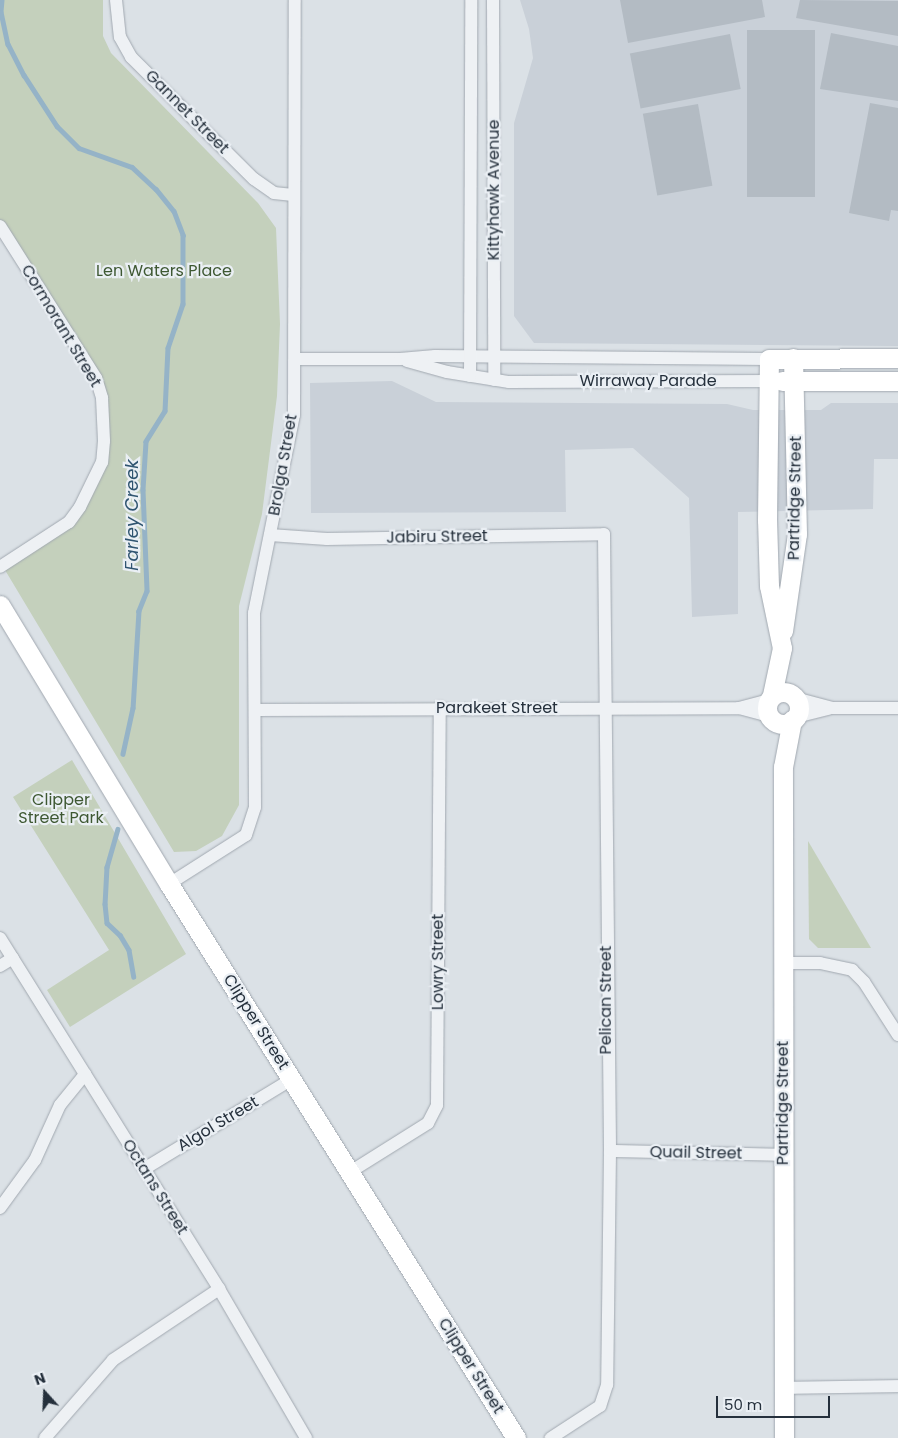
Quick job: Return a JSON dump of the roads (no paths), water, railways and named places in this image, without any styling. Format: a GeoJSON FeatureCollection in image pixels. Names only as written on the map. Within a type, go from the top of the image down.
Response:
{"type":"FeatureCollection","features":[{"type":"Feature","properties":{"kind":"street","name":"Gannet Street"},"geometry":{"type":"LineString","coordinates":[[116,0],[120,37],[131,57],[254,179],[274,193],[293,194]]}},
{"type":"Feature","properties":{"kind":"street","name":"Brolga Street"},"geometry":{"type":"LineString","coordinates":[[169,884],[237,843],[252,826],[255,808],[254,613],[294,415],[293,194],[295,0]]}},
{"type":"Feature","properties":{"kind":"street","name":"Kittyhawk Avenue"},"geometry":{"type":"LineString","coordinates":[[470,376],[471,0]]}},
{"type":"Feature","properties":{"kind":"street","name":"Kittyhawk Avenue"},"geometry":{"type":"LineString","coordinates":[[493,0],[494,380]]}},
{"type":"Feature","properties":{"kind":"street","name":"Cormorant Street"},"geometry":{"type":"LineString","coordinates":[[0,226],[96,378],[102,398],[104,440],[102,462],[80,507],[69,522],[0,566]]}},
{"type":"Feature","properties":{"kind":"street","name":"Wirraway Parade"},"geometry":{"type":"LineString","coordinates":[[295,359],[400,359],[471,356],[495,358],[898,358]]}},
{"type":"Feature","properties":{"kind":"street","name":"Partridge Street"},"geometry":{"type":"LineString","coordinates":[[784,1438],[783,768],[771,708],[791,590],[796,534],[793,358]]}},
{"type":"Feature","properties":{"kind":"street","name":"Wirraway Parade"},"geometry":{"type":"LineString","coordinates":[[400,359],[494,380],[898,381]]}},
{"type":"Feature","properties":{"kind":"street","name":"Partridge Street"},"geometry":{"type":"LineString","coordinates":[[769,359],[767,520],[770,586],[794,696]]}},
{"type":"Feature","properties":{"kind":"street","name":"Jabiru Street"},"geometry":{"type":"LineString","coordinates":[[270,535],[327,538],[604,534]]}},
{"type":"Feature","properties":{"kind":"street","name":"Pelican Street"},"geometry":{"type":"LineString","coordinates":[[552,1438],[600,1406],[605,1397],[610,1151],[604,709],[604,534]]}},
{"type":"Feature","properties":{"kind":"street","name":"Clipper Street"},"geometry":{"type":"LineString","coordinates":[[0,605],[169,884],[516,1438]]}},
{"type":"Feature","properties":{"kind":"street"},"geometry":{"type":"LineString","coordinates":[[832,708],[782,692],[771,708],[783,724],[832,708],[898,708]]}},
{"type":"Feature","properties":{"kind":"street"},"geometry":{"type":"LineString","coordinates":[[794,696],[799,707],[794,719]]}},
{"type":"Feature","properties":{"kind":"street","name":"Parakeet Street"},"geometry":{"type":"LineString","coordinates":[[255,710],[440,707],[604,709],[771,708]]}},
{"type":"Feature","properties":{"kind":"street","name":"Lowry Street"},"geometry":{"type":"LineString","coordinates":[[350,1172],[428,1123],[438,1105],[440,707]]}},
{"type":"Feature","properties":{"kind":"street","name":"Partridge Street"},"geometry":{"type":"LineString","coordinates":[[783,768],[794,719]]}},
{"type":"Feature","properties":{"kind":"street","name":"Octans Street"},"geometry":{"type":"LineString","coordinates":[[0,938],[219,1289],[306,1438]]}},
{"type":"Feature","properties":{"kind":"street"},"geometry":{"type":"LineString","coordinates":[[0,966],[13,958]]}},
{"type":"Feature","properties":{"kind":"street"},"geometry":{"type":"LineString","coordinates":[[783,963],[820,963],[852,970],[864,982],[898,1035]]}},
{"type":"Feature","properties":{"kind":"street"},"geometry":{"type":"LineString","coordinates":[[0,1208],[36,1160],[60,1105],[85,1074]]}},
{"type":"Feature","properties":{"kind":"street","name":"Algol Street"},"geometry":{"type":"LineString","coordinates":[[144,1169],[292,1078]]}},
{"type":"Feature","properties":{"kind":"street","name":"Quail Street"},"geometry":{"type":"LineString","coordinates":[[610,1151],[783,1154]]}},
{"type":"Feature","properties":{"kind":"street"},"geometry":{"type":"LineString","coordinates":[[45,1438],[113,1360],[139,1340],[219,1289]]}},
{"type":"Feature","properties":{"kind":"street"},"geometry":{"type":"LineString","coordinates":[[784,1388],[898,1386]]}},
{"type":"Feature","properties":{"kind":"waterway","name":"Farley Creek"},"geometry":{"type":"LineString","coordinates":[[2,0],[1,12],[8,44],[24,75],[57,126],[79,148],[132,167],[156,189],[174,211],[183,235],[183,304],[168,348],[165,411],[146,442],[143,490],[147,591],[139,611],[133,708],[123,754]]}},
{"type":"Feature","properties":{"kind":"waterway","name":"Farley Creek"},"geometry":{"type":"LineString","coordinates":[[118,829],[107,867],[105,904],[107,923],[120,935],[129,950],[134,977]]}},
{"type":"Feature","properties":{"kind":"park label","name":"Len Waters Place"},"geometry":{"type":"Point","coordinates":[164,271]}},
{"type":"Feature","properties":{"kind":"park label","name":"Clipper Street Park"},"geometry":{"type":"Point","coordinates":[61,809]}}]}
